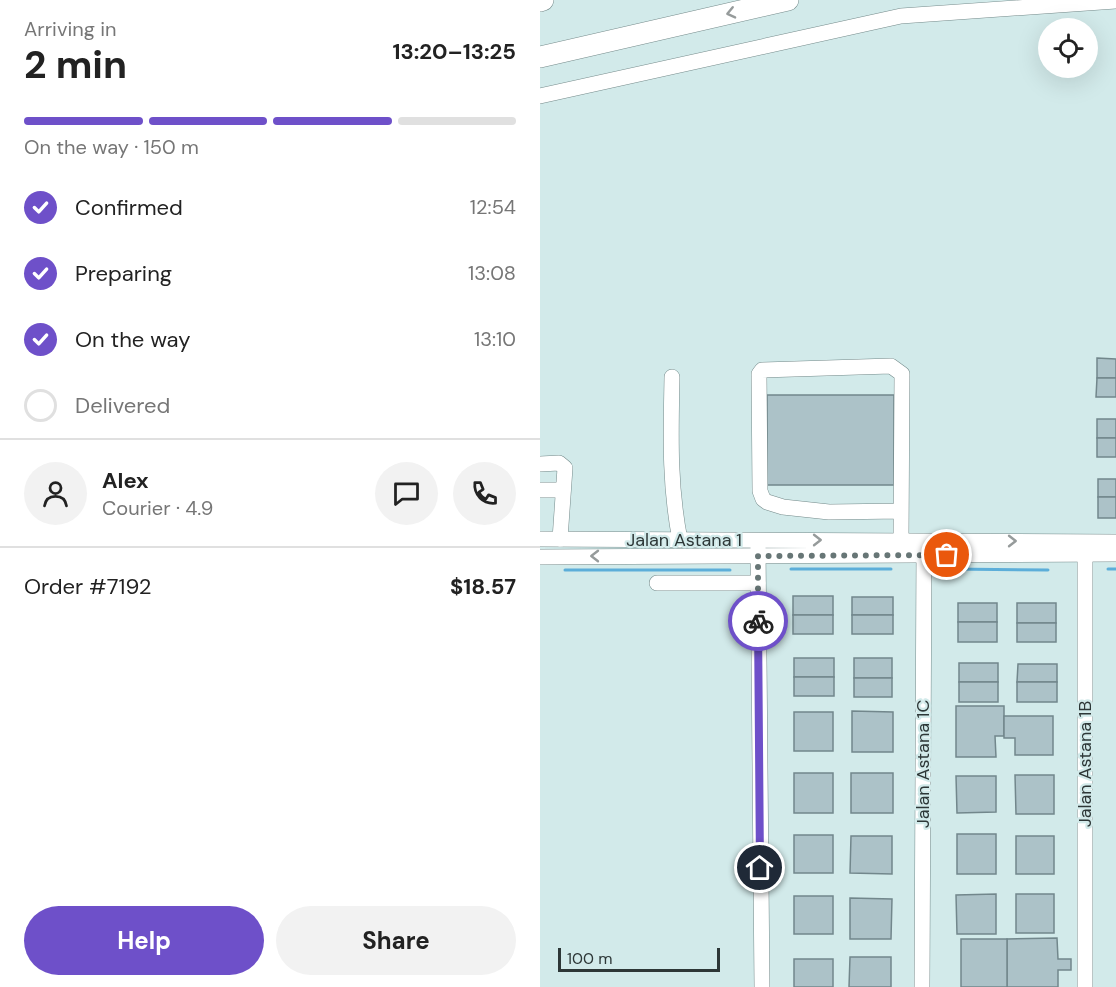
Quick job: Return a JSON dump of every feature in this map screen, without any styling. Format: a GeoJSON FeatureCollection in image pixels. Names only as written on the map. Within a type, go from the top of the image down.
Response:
{"type":"FeatureCollection","features":[{"type":"Feature","properties":{"kind":"highway"},"geometry":{"type":"LineString","coordinates":[[540,57],[788,0]]}},
{"type":"Feature","properties":{"kind":"street"},"geometry":{"type":"LineString","coordinates":[[540,96],[901,16],[1116,1]]}},
{"type":"Feature","properties":{"kind":"street"},"geometry":{"type":"LineString","coordinates":[[902,511],[829,512],[772,505],[763,499],[760,491],[759,374],[762,370],[891,366],[898,369],[902,374],[902,511],[902,541]]}},
{"type":"Feature","properties":{"kind":"street"},"geometry":{"type":"LineString","coordinates":[[672,377],[670,460],[672,499],[680,540]]}},
{"type":"Feature","properties":{"kind":"street"},"geometry":{"type":"LineString","coordinates":[[540,464],[559,463],[565,468],[560,539]]}},
{"type":"Feature","properties":{"kind":"street"},"geometry":{"type":"LineString","coordinates":[[540,490],[563,490]]}},
{"type":"Feature","properties":{"kind":"street","name":"Jalan Astana 1"},"geometry":{"type":"LineString","coordinates":[[540,539],[902,541],[924,548]]}},
{"type":"Feature","properties":{"kind":"street"},"geometry":{"type":"LineString","coordinates":[[758,540],[762,987]]}},
{"type":"Feature","properties":{"kind":"street","name":"Jalan Astana 1"},"geometry":{"type":"LineString","coordinates":[[540,557],[758,556],[924,548],[1085,548],[1116,542]]}},
{"type":"Feature","properties":{"kind":"street","name":"Jalan Astana 1C"},"geometry":{"type":"LineString","coordinates":[[922,987],[924,548]]}},
{"type":"Feature","properties":{"kind":"street","name":"Jalan Astana 1"},"geometry":{"type":"LineString","coordinates":[[1085,548],[1116,554]]}},
{"type":"Feature","properties":{"kind":"street","name":"Jalan Astana 1B"},"geometry":{"type":"LineString","coordinates":[[1085,548],[1085,987]]}},
{"type":"Feature","properties":{"kind":"street"},"geometry":{"type":"LineString","coordinates":[[657,583],[758,583]]}},
{"type":"Feature","properties":{"kind":"building"},"geometry":{"type":"Polygon","coordinates":[[[1097,358],[1116,359],[1116,378],[1097,378],[1097,358]]]}},
{"type":"Feature","properties":{"kind":"building"},"geometry":{"type":"Polygon","coordinates":[[[1097,378],[1116,378],[1116,397],[1096,397],[1097,378]]]}},
{"type":"Feature","properties":{"kind":"building"},"geometry":{"type":"Polygon","coordinates":[[[767,395],[894,395],[894,485],[767,485],[767,395]]]}},
{"type":"Feature","properties":{"kind":"building"},"geometry":{"type":"Polygon","coordinates":[[[1097,419],[1116,419],[1116,438],[1097,438],[1097,419]]]}},
{"type":"Feature","properties":{"kind":"building"},"geometry":{"type":"Polygon","coordinates":[[[1097,438],[1116,438],[1116,457],[1097,457],[1097,438]]]}},
{"type":"Feature","properties":{"kind":"building"},"geometry":{"type":"Polygon","coordinates":[[[1098,479],[1116,479],[1116,497],[1098,497],[1098,479]]]}},
{"type":"Feature","properties":{"kind":"building"},"geometry":{"type":"Polygon","coordinates":[[[1098,497],[1116,497],[1116,518],[1098,518],[1098,497]]]}},
{"type":"Feature","properties":{"kind":"building"},"geometry":{"type":"Polygon","coordinates":[[[793,596],[833,596],[833,615],[793,615],[793,596]]]}},
{"type":"Feature","properties":{"kind":"building"},"geometry":{"type":"Polygon","coordinates":[[[852,597],[893,597],[893,615],[852,615],[852,597]]]}},
{"type":"Feature","properties":{"kind":"building"},"geometry":{"type":"Polygon","coordinates":[[[958,603],[997,603],[997,622],[958,622],[958,603]]]}},
{"type":"Feature","properties":{"kind":"building"},"geometry":{"type":"Polygon","coordinates":[[[1017,603],[1056,603],[1056,623],[1017,623],[1017,603]]]}},
{"type":"Feature","properties":{"kind":"building"},"geometry":{"type":"Polygon","coordinates":[[[793,615],[833,615],[833,634],[793,634],[793,615]]]}},
{"type":"Feature","properties":{"kind":"building"},"geometry":{"type":"Polygon","coordinates":[[[852,615],[893,615],[893,634],[852,634],[852,615]]]}},
{"type":"Feature","properties":{"kind":"building"},"geometry":{"type":"Polygon","coordinates":[[[958,622],[997,622],[997,642],[958,642],[958,622]]]}},
{"type":"Feature","properties":{"kind":"building"},"geometry":{"type":"Polygon","coordinates":[[[1017,623],[1056,623],[1056,642],[1017,642],[1017,623]]]}},
{"type":"Feature","properties":{"kind":"building"},"geometry":{"type":"Polygon","coordinates":[[[794,658],[834,658],[834,677],[794,677],[794,658]]]}},
{"type":"Feature","properties":{"kind":"building"},"geometry":{"type":"Polygon","coordinates":[[[854,658],[892,658],[892,678],[854,678],[854,658]]]}},
{"type":"Feature","properties":{"kind":"building"},"geometry":{"type":"Polygon","coordinates":[[[959,663],[998,663],[998,682],[959,682],[959,663]]]}},
{"type":"Feature","properties":{"kind":"building"},"geometry":{"type":"Polygon","coordinates":[[[1018,664],[1057,664],[1057,682],[1017,682],[1018,664]]]}},
{"type":"Feature","properties":{"kind":"building"},"geometry":{"type":"Polygon","coordinates":[[[794,677],[834,677],[834,696],[794,696],[794,677]]]}},
{"type":"Feature","properties":{"kind":"building"},"geometry":{"type":"Polygon","coordinates":[[[854,678],[892,678],[892,697],[854,697],[854,678]]]}},
{"type":"Feature","properties":{"kind":"building"},"geometry":{"type":"Polygon","coordinates":[[[959,682],[998,682],[998,702],[959,702],[959,682]]]}},
{"type":"Feature","properties":{"kind":"building"},"geometry":{"type":"Polygon","coordinates":[[[1017,682],[1057,682],[1057,702],[1017,702],[1017,682]]]}},
{"type":"Feature","properties":{"kind":"building"},"geometry":{"type":"Polygon","coordinates":[[[956,706],[1004,706],[1004,736],[995,736],[996,757],[956,757],[956,706]]]}},
{"type":"Feature","properties":{"kind":"building"},"geometry":{"type":"Polygon","coordinates":[[[852,711],[893,712],[893,752],[852,752],[852,711]]]}},
{"type":"Feature","properties":{"kind":"building"},"geometry":{"type":"Polygon","coordinates":[[[794,712],[833,712],[833,751],[794,751],[794,712]]]}},
{"type":"Feature","properties":{"kind":"building"},"geometry":{"type":"Polygon","coordinates":[[[1004,716],[1053,716],[1053,755],[1015,755],[1015,738],[1004,738],[1004,716]]]}},
{"type":"Feature","properties":{"kind":"building"},"geometry":{"type":"Polygon","coordinates":[[[794,773],[833,773],[833,813],[794,813],[794,773]]]}},
{"type":"Feature","properties":{"kind":"building"},"geometry":{"type":"Polygon","coordinates":[[[851,773],[893,773],[893,813],[851,813],[851,773]]]}},
{"type":"Feature","properties":{"kind":"building"},"geometry":{"type":"Polygon","coordinates":[[[1015,775],[1054,775],[1054,814],[1016,814],[1015,775]]]}},
{"type":"Feature","properties":{"kind":"building"},"geometry":{"type":"Polygon","coordinates":[[[956,776],[996,776],[996,812],[957,813],[956,776]]]}},
{"type":"Feature","properties":{"kind":"building"},"geometry":{"type":"Polygon","coordinates":[[[957,834],[996,834],[996,874],[957,874],[957,834]]]}},
{"type":"Feature","properties":{"kind":"building"},"geometry":{"type":"Polygon","coordinates":[[[794,835],[833,835],[833,873],[794,873],[794,835]]]}},
{"type":"Feature","properties":{"kind":"building"},"geometry":{"type":"Polygon","coordinates":[[[851,836],[892,836],[892,874],[850,873],[851,836]]]}},
{"type":"Feature","properties":{"kind":"building"},"geometry":{"type":"Polygon","coordinates":[[[1016,836],[1054,836],[1054,874],[1016,874],[1016,836]]]}},
{"type":"Feature","properties":{"kind":"building"},"geometry":{"type":"Polygon","coordinates":[[[996,894],[996,934],[957,934],[956,895],[996,894]]]}},
{"type":"Feature","properties":{"kind":"building"},"geometry":{"type":"Polygon","coordinates":[[[1016,894],[1054,894],[1054,933],[1016,933],[1016,894]]]}},
{"type":"Feature","properties":{"kind":"building"},"geometry":{"type":"Polygon","coordinates":[[[794,896],[833,896],[833,934],[794,934],[794,896]]]}},
{"type":"Feature","properties":{"kind":"building"},"geometry":{"type":"Polygon","coordinates":[[[850,898],[892,899],[891,939],[850,939],[850,898]]]}},
{"type":"Feature","properties":{"kind":"building"},"geometry":{"type":"Polygon","coordinates":[[[1057,938],[1058,959],[1071,959],[1071,970],[1058,970],[1058,987],[1007,987],[1007,939],[1057,938]]]}},
{"type":"Feature","properties":{"kind":"building"},"geometry":{"type":"Polygon","coordinates":[[[961,939],[1007,939],[1007,987],[961,987],[961,939]]]}},
{"type":"Feature","properties":{"kind":"building"},"geometry":{"type":"Polygon","coordinates":[[[850,957],[891,957],[891,987],[849,987],[850,957]]]}},
{"type":"Feature","properties":{"kind":"building"},"geometry":{"type":"Polygon","coordinates":[[[794,959],[833,959],[833,987],[794,987],[794,959]]]}},
{"type":"Feature","properties":{"kind":"waterway"},"geometry":{"type":"LineString","coordinates":[[791,569],[891,569]]}},
{"type":"Feature","properties":{"kind":"waterway"},"geometry":{"type":"LineString","coordinates":[[950,569],[1048,570]]}},
{"type":"Feature","properties":{"kind":"waterway"},"geometry":{"type":"LineString","coordinates":[[1108,569],[1116,569]]}},
{"type":"Feature","properties":{"kind":"waterway"},"geometry":{"type":"LineString","coordinates":[[565,570],[730,570]]}},
{"type":"Feature","properties":{"kind":"way so far"},"geometry":{"type":"LineString","coordinates":[[758,621],[758,556],[947,555]]}},
{"type":"Feature","properties":{"kind":"route"},"geometry":{"type":"LineString","coordinates":[[758,621],[760,868]]}}]}
